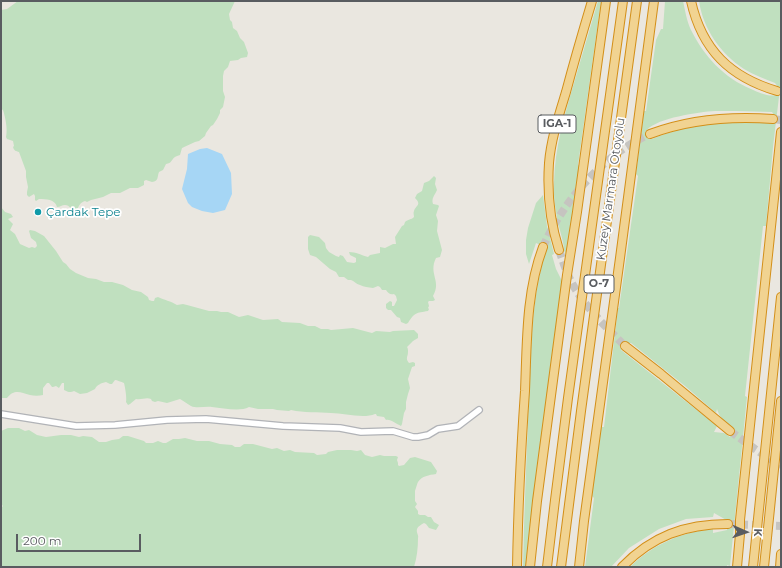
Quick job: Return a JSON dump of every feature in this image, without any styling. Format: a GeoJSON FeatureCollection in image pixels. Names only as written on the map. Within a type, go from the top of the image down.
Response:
{"type":"FeatureCollection","features":[{"type":"Feature","properties":{"kind":"highway","name":"IGA-1"},"geometry":{"type":"LineString","coordinates":[[559,250],[552,223],[549,193],[550,153],[560,110],[592,1]]}},
{"type":"Feature","properties":{"kind":"highway"},"geometry":{"type":"LineString","coordinates":[[530,567],[567,275],[606,1]]}},
{"type":"Feature","properties":{"kind":"highway","name":"Kuzey Marmara Otoyolu"},"geometry":{"type":"LineString","coordinates":[[547,567],[623,1]]}},
{"type":"Feature","properties":{"kind":"highway","name":"Kuzey Marmara Otoyolu"},"geometry":{"type":"LineString","coordinates":[[561,567],[637,1]]}},
{"type":"Feature","properties":{"kind":"highway"},"geometry":{"type":"LineString","coordinates":[[579,567],[654,1]]}},
{"type":"Feature","properties":{"kind":"highway"},"geometry":{"type":"LineString","coordinates":[[690,1],[697,21],[710,47],[726,65],[747,80],[760,86],[778,91]]}},
{"type":"Feature","properties":{"kind":"highway"},"geometry":{"type":"LineString","coordinates":[[650,134],[682,124],[709,119],[773,119]]}},
{"type":"Feature","properties":{"kind":"highway"},"geometry":{"type":"LineString","coordinates":[[736,567],[781,132]]}},
{"type":"Feature","properties":{"kind":"highway"},"geometry":{"type":"LineString","coordinates":[[517,567],[520,466],[530,303],[534,274],[543,247]]}},
{"type":"Feature","properties":{"kind":"highway"},"geometry":{"type":"LineString","coordinates":[[753,567],[781,297]]}},
{"type":"Feature","properties":{"kind":"highway"},"geometry":{"type":"LineString","coordinates":[[626,346],[730,430]]}},
{"type":"Feature","properties":{"kind":"highway"},"geometry":{"type":"LineString","coordinates":[[764,567],[781,402]]}},
{"type":"Feature","properties":{"kind":"highway"},"geometry":{"type":"LineString","coordinates":[[733,567],[740,520]]}},
{"type":"Feature","properties":{"kind":"highway"},"geometry":{"type":"LineString","coordinates":[[622,567],[645,547],[666,535],[694,526],[728,524]]}},
{"type":"Feature","properties":{"kind":"highway"},"geometry":{"type":"LineString","coordinates":[[780,567],[781,554]]}},
{"type":"Feature","properties":{"kind":"street"},"geometry":{"type":"LineString","coordinates":[[1,414],[76,426],[206,419],[277,426],[330,428],[361,432],[393,431],[418,437],[428,435],[438,429],[458,426],[479,410]]}},
{"type":"Feature","properties":{"kind":"green space"},"geometry":{"type":"Polygon","coordinates":[[[18,1],[235,1],[229,14],[230,20],[233,28],[237,31],[240,38],[244,42],[248,53],[247,57],[230,61],[228,67],[224,71],[223,91],[225,97],[223,107],[213,125],[205,136],[199,141],[182,148],[180,155],[166,164],[163,170],[159,172],[156,181],[152,182],[146,180],[144,181],[144,185],[138,188],[130,188],[120,193],[111,193],[87,202],[84,201],[75,211],[67,205],[57,207],[54,202],[47,199],[39,199],[36,201],[34,194],[29,197],[27,195],[28,187],[26,171],[19,152],[15,151],[13,148],[13,141],[7,139],[6,137],[7,130],[3,110],[1,109],[1,10],[7,9],[18,1]]]}},
{"type":"Feature","properties":{"kind":"green space"},"geometry":{"type":"Polygon","coordinates":[[[598,1],[601,1],[578,165],[580,166],[568,256],[566,257],[554,199],[556,157],[567,108],[598,1]]]}},
{"type":"Feature","properties":{"kind":"green space"},"geometry":{"type":"Polygon","coordinates":[[[665,1],[683,1],[687,20],[696,40],[716,65],[732,79],[741,84],[764,94],[778,95],[778,87],[775,83],[744,69],[728,56],[714,40],[704,21],[699,1],[781,1],[781,80],[766,226],[763,226],[745,396],[747,397],[730,566],[630,567],[657,546],[678,537],[690,533],[713,529],[713,533],[727,530],[728,521],[714,513],[713,517],[686,519],[659,529],[629,548],[611,567],[585,567],[601,427],[604,427],[618,308],[638,176],[636,174],[644,111],[646,111],[656,40],[661,29],[663,29],[665,1]],[[715,111],[689,114],[669,119],[652,126],[647,130],[652,139],[676,130],[709,123],[732,121],[773,121],[774,115],[772,112],[715,111]],[[627,343],[621,350],[717,426],[714,432],[724,433],[730,437],[730,428],[721,417],[717,409],[716,413],[631,343],[627,343]]]}},
{"type":"Feature","properties":{"kind":"green space"},"geometry":{"type":"Polygon","coordinates":[[[434,176],[436,178],[435,184],[437,190],[433,198],[433,204],[439,206],[436,215],[438,221],[437,231],[442,250],[440,257],[436,258],[433,269],[436,282],[433,296],[435,300],[428,302],[428,311],[416,314],[406,324],[401,322],[400,318],[397,317],[391,310],[386,308],[386,304],[390,301],[392,302],[392,306],[394,306],[397,300],[394,294],[389,294],[386,290],[382,290],[378,286],[373,288],[365,287],[344,277],[339,277],[336,272],[316,257],[310,255],[308,249],[308,237],[310,235],[319,237],[325,243],[329,252],[339,257],[340,255],[343,256],[347,262],[356,262],[356,258],[350,255],[349,252],[368,257],[370,255],[380,253],[380,247],[385,248],[396,244],[395,237],[402,226],[406,221],[414,217],[415,209],[418,205],[415,198],[417,194],[422,191],[424,183],[429,181],[434,176]]]}},
{"type":"Feature","properties":{"kind":"green space"},"geometry":{"type":"Polygon","coordinates":[[[543,195],[547,226],[554,254],[552,255],[556,269],[564,285],[526,567],[523,567],[533,320],[538,284],[547,248],[536,243],[529,264],[526,254],[526,240],[528,228],[536,203],[543,195]]]}},
{"type":"Feature","properties":{"kind":"green space"},"geometry":{"type":"Polygon","coordinates":[[[1,207],[5,212],[11,214],[13,217],[8,219],[13,224],[10,230],[15,234],[20,244],[29,248],[35,248],[37,246],[36,242],[31,238],[29,231],[35,231],[44,236],[63,262],[76,273],[88,278],[123,285],[132,290],[141,292],[152,301],[158,297],[177,305],[183,304],[209,311],[228,312],[239,317],[248,315],[263,320],[278,319],[282,322],[300,323],[308,326],[315,326],[321,329],[331,330],[353,328],[372,333],[376,331],[390,332],[414,330],[418,334],[418,338],[407,347],[407,359],[409,363],[415,363],[415,366],[412,367],[408,379],[410,388],[401,426],[392,421],[386,420],[384,417],[377,416],[376,414],[359,416],[336,413],[258,409],[249,407],[236,409],[196,407],[191,406],[180,399],[167,403],[158,401],[155,402],[149,398],[136,399],[128,405],[126,402],[124,383],[115,380],[112,384],[106,382],[87,393],[80,394],[74,391],[70,392],[64,390],[64,383],[62,383],[59,388],[56,386],[52,387],[49,383],[47,383],[43,388],[43,395],[33,396],[15,392],[7,398],[1,398],[1,207]]]}},
{"type":"Feature","properties":{"kind":"green space"},"geometry":{"type":"Polygon","coordinates":[[[8,428],[19,428],[25,431],[29,430],[37,435],[46,437],[71,435],[79,437],[92,437],[99,442],[106,442],[119,439],[123,436],[128,436],[146,443],[158,441],[166,443],[173,439],[185,438],[232,445],[235,447],[240,447],[244,444],[253,444],[272,449],[277,448],[284,451],[290,450],[295,452],[314,453],[317,455],[326,454],[337,450],[361,450],[365,455],[372,457],[380,455],[396,456],[398,457],[397,460],[399,466],[404,465],[410,458],[415,457],[431,462],[437,471],[436,474],[428,475],[418,482],[415,491],[415,501],[417,504],[415,507],[418,514],[431,517],[434,522],[439,525],[436,530],[429,528],[424,523],[417,528],[418,549],[414,567],[1,567],[1,508],[3,506],[1,504],[1,431],[8,428]]]}},
{"type":"Feature","properties":{"kind":"water"},"geometry":{"type":"Polygon","coordinates":[[[207,148],[222,154],[231,173],[232,194],[225,210],[213,213],[192,207],[188,203],[182,189],[187,169],[188,154],[207,148]]]}},
{"type":"Feature","properties":{"kind":"tunnel"},"geometry":{"type":"LineString","coordinates":[[773,119],[781,120]]}},
{"type":"Feature","properties":{"kind":"tunnel"},"geometry":{"type":"LineString","coordinates":[[543,247],[551,230],[574,196],[601,166],[633,143],[650,134]]}},
{"type":"Feature","properties":{"kind":"tunnel"},"geometry":{"type":"LineString","coordinates":[[559,250],[566,271],[581,298],[599,320],[625,346]]}},
{"type":"Feature","properties":{"kind":"tunnel"},"geometry":{"type":"LineString","coordinates":[[730,431],[781,466]]}},
{"type":"Feature","properties":{"kind":"tunnel"},"geometry":{"type":"LineString","coordinates":[[728,524],[781,526]]}},
{"type":"Feature","properties":{"kind":"place","name":"Çardak Tepe"},"geometry":{"type":"Point","coordinates":[38,212]}}]}
